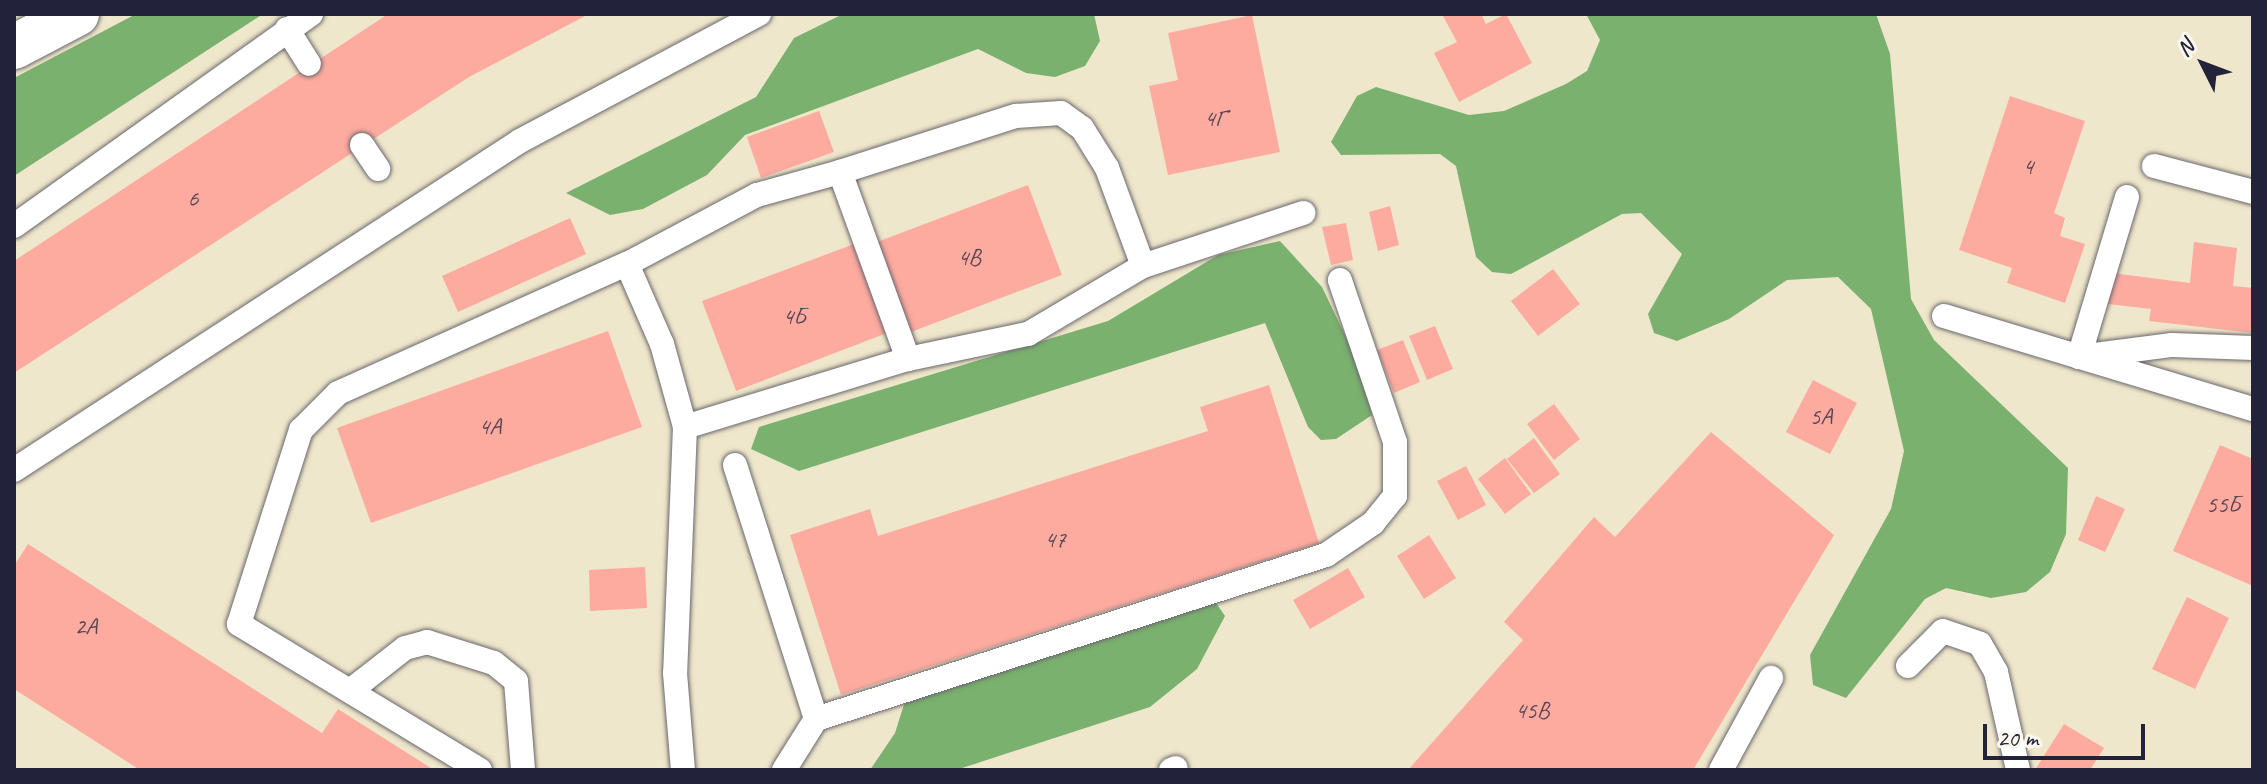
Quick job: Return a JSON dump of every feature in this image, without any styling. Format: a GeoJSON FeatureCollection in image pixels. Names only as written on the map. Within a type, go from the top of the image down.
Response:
{"type":"FeatureCollection","features":[{"type":"Feature","properties":{"kind":"street"},"geometry":{"type":"LineString","coordinates":[[14,47],[77,14]]}},
{"type":"Feature","properties":{"kind":"lane"},"geometry":{"type":"LineString","coordinates":[[14,226],[311,14]]}},
{"type":"Feature","properties":{"kind":"lane"},"geometry":{"type":"LineString","coordinates":[[14,470],[520,141],[759,14]]}},
{"type":"Feature","properties":{"kind":"lane"},"geometry":{"type":"LineString","coordinates":[[287,29],[309,64]]}},
{"type":"Feature","properties":{"kind":"lane"},"geometry":{"type":"LineString","coordinates":[[480,770],[239,624],[301,430],[338,393],[627,264],[757,195],[1016,116],[1061,113],[1082,128],[1107,168],[1143,266]]}},
{"type":"Feature","properties":{"kind":"lane"},"geometry":{"type":"LineString","coordinates":[[362,145],[378,169]]}},
{"type":"Feature","properties":{"kind":"lane"},"geometry":{"type":"LineString","coordinates":[[2154,166],[2252,198]]}},
{"type":"Feature","properties":{"kind":"lane"},"geometry":{"type":"LineString","coordinates":[[840,172],[908,359]]}},
{"type":"Feature","properties":{"kind":"lane"},"geometry":{"type":"LineString","coordinates":[[2079,357],[2127,197]]}},
{"type":"Feature","properties":{"kind":"lane"},"geometry":{"type":"LineString","coordinates":[[685,427],[908,359],[1028,334],[1143,266],[1303,213]]}},
{"type":"Feature","properties":{"kind":"lane"},"geometry":{"type":"LineString","coordinates":[[627,264],[662,344],[685,427],[675,673],[683,770]]}},
{"type":"Feature","properties":{"kind":"lane"},"geometry":{"type":"LineString","coordinates":[[784,770],[816,719],[1326,555],[1373,523],[1395,496],[1395,442],[1340,280]]}},
{"type":"Feature","properties":{"kind":"lane"},"geometry":{"type":"LineString","coordinates":[[1944,316],[2253,409]]}},
{"type":"Feature","properties":{"kind":"lane"},"geometry":{"type":"LineString","coordinates":[[2079,357],[2172,345],[2253,348]]}},
{"type":"Feature","properties":{"kind":"lane"},"geometry":{"type":"LineString","coordinates":[[735,465],[816,719]]}},
{"type":"Feature","properties":{"kind":"lane"},"geometry":{"type":"LineString","coordinates":[[1908,666],[1943,631],[1980,644],[1996,672],[2018,770]]}},
{"type":"Feature","properties":{"kind":"lane"},"geometry":{"type":"LineString","coordinates":[[350,691],[405,648],[427,642],[494,663],[516,681],[523,770]]}},
{"type":"Feature","properties":{"kind":"lane"},"geometry":{"type":"LineString","coordinates":[[1721,770],[1771,678]]}},
{"type":"Feature","properties":{"kind":"green space"},"geometry":{"type":"Polygon","coordinates":[[[136,14],[263,14],[14,176],[14,78],[136,14]]]}},
{"type":"Feature","properties":{"kind":"green space"},"geometry":{"type":"Polygon","coordinates":[[[843,14],[1094,14],[1100,41],[1085,66],[1055,77],[1026,73],[978,49],[745,135],[707,175],[643,209],[610,215],[566,193],[756,97],[794,38],[843,14]]]}},
{"type":"Feature","properties":{"kind":"green space"},"geometry":{"type":"Polygon","coordinates":[[[1586,14],[1876,14],[1890,54],[1911,299],[1934,340],[2068,468],[2066,534],[2050,572],[2026,592],[1991,598],[1946,588],[1925,599],[1846,698],[1813,685],[1810,655],[1891,509],[1904,451],[1871,309],[1838,277],[1787,280],[1729,319],[1677,341],[1654,333],[1648,314],[1682,254],[1641,213],[1622,214],[1511,274],[1492,272],[1476,257],[1456,166],[1440,154],[1341,155],[1331,142],[1357,96],[1376,87],[1469,115],[1504,111],[1566,84],[1587,71],[1600,40],[1586,14]]]}},
{"type":"Feature","properties":{"kind":"green space"},"geometry":{"type":"Polygon","coordinates":[[[1280,241],[1322,287],[1356,358],[1372,415],[1336,439],[1321,440],[1308,427],[1265,323],[799,471],[751,449],[759,427],[1108,321],[1218,255],[1280,241]]]}},
{"type":"Feature","properties":{"kind":"green space"},"geometry":{"type":"Polygon","coordinates":[[[1214,600],[1225,616],[1197,669],[1150,707],[956,770],[870,770],[895,733],[906,698],[1214,600]]]}},
{"type":"Feature","properties":{"kind":"building"},"geometry":{"type":"Polygon","coordinates":[[[388,14],[589,14],[469,77],[14,373],[14,261],[388,14]]]}},
{"type":"Feature","properties":{"kind":"building"},"geometry":{"type":"Polygon","coordinates":[[[1481,14],[1486,24],[1506,14],[1532,63],[1459,102],[1434,53],[1457,42],[1443,16],[1481,14]]]}},
{"type":"Feature","properties":{"kind":"building"},"geometry":{"type":"Polygon","coordinates":[[[1252,15],[1280,152],[1168,175],[1149,86],[1178,80],[1168,33],[1252,15]]]}},
{"type":"Feature","properties":{"kind":"building"},"geometry":{"type":"Polygon","coordinates":[[[2010,96],[2085,121],[2054,213],[2065,218],[2060,236],[2085,244],[2065,303],[2007,283],[2012,268],[1959,250],[2010,96]]]}},
{"type":"Feature","properties":{"kind":"building"},"geometry":{"type":"Polygon","coordinates":[[[819,111],[834,152],[761,178],[747,137],[819,111]]]}},
{"type":"Feature","properties":{"kind":"building"},"geometry":{"type":"Polygon","coordinates":[[[1028,185],[1062,275],[911,332],[877,242],[1028,185]]]}},
{"type":"Feature","properties":{"kind":"building"},"geometry":{"type":"Polygon","coordinates":[[[1390,206],[1399,245],[1378,251],[1369,212],[1390,206]]]}},
{"type":"Feature","properties":{"kind":"building"},"geometry":{"type":"Polygon","coordinates":[[[570,218],[586,254],[458,312],[442,276],[570,218]]]}},
{"type":"Feature","properties":{"kind":"building"},"geometry":{"type":"Polygon","coordinates":[[[1346,223],[1353,260],[1331,265],[1322,227],[1346,223]]]}},
{"type":"Feature","properties":{"kind":"building"},"geometry":{"type":"Polygon","coordinates":[[[2194,242],[2237,248],[2233,286],[2253,288],[2253,333],[2149,321],[2151,309],[2108,304],[2112,273],[2190,283],[2194,242]]]}},
{"type":"Feature","properties":{"kind":"building"},"geometry":{"type":"Polygon","coordinates":[[[854,244],[887,333],[736,391],[702,301],[854,244]]]}},
{"type":"Feature","properties":{"kind":"building"},"geometry":{"type":"Polygon","coordinates":[[[1553,269],[1580,304],[1538,336],[1511,301],[1553,269]]]}},
{"type":"Feature","properties":{"kind":"building"},"geometry":{"type":"Polygon","coordinates":[[[1435,326],[1453,369],[1427,380],[1409,336],[1435,326]]]}},
{"type":"Feature","properties":{"kind":"building"},"geometry":{"type":"Polygon","coordinates":[[[608,331],[642,427],[371,523],[337,428],[608,331]]]}},
{"type":"Feature","properties":{"kind":"building"},"geometry":{"type":"Polygon","coordinates":[[[1403,340],[1420,382],[1394,393],[1377,350],[1403,340]]]}},
{"type":"Feature","properties":{"kind":"building"},"geometry":{"type":"Polygon","coordinates":[[[1813,380],[1857,403],[1830,454],[1786,432],[1813,380]]]}},
{"type":"Feature","properties":{"kind":"building"},"geometry":{"type":"Polygon","coordinates":[[[1269,385],[1319,543],[841,695],[790,535],[870,509],[878,536],[1208,431],[1200,407],[1269,385]]]}},
{"type":"Feature","properties":{"kind":"building"},"geometry":{"type":"Polygon","coordinates":[[[1554,404],[1580,439],[1554,460],[1527,424],[1554,404]]]}},
{"type":"Feature","properties":{"kind":"building"},"geometry":{"type":"Polygon","coordinates":[[[1711,432],[1834,535],[1693,770],[1408,770],[1523,640],[1504,622],[1594,517],[1615,537],[1711,432]]]}},
{"type":"Feature","properties":{"kind":"building"},"geometry":{"type":"Polygon","coordinates":[[[1534,438],[1560,474],[1534,493],[1507,459],[1534,438]]]}},
{"type":"Feature","properties":{"kind":"building"},"geometry":{"type":"Polygon","coordinates":[[[2220,445],[2253,459],[2253,586],[2173,551],[2220,445]]]}},
{"type":"Feature","properties":{"kind":"building"},"geometry":{"type":"Polygon","coordinates":[[[1505,458],[1531,494],[1505,514],[1478,479],[1505,458]]]}},
{"type":"Feature","properties":{"kind":"building"},"geometry":{"type":"Polygon","coordinates":[[[1466,466],[1486,505],[1458,520],[1437,481],[1466,466]]]}},
{"type":"Feature","properties":{"kind":"building"},"geometry":{"type":"Polygon","coordinates":[[[2096,496],[2125,509],[2105,552],[2078,540],[2096,496]]]}},
{"type":"Feature","properties":{"kind":"building"},"geometry":{"type":"Polygon","coordinates":[[[1429,535],[1456,578],[1424,599],[1397,556],[1429,535]]]}},
{"type":"Feature","properties":{"kind":"building"},"geometry":{"type":"Polygon","coordinates":[[[28,544],[322,733],[338,709],[434,770],[140,770],[14,689],[14,566],[28,544]]]}},
{"type":"Feature","properties":{"kind":"building"},"geometry":{"type":"Polygon","coordinates":[[[645,567],[647,608],[590,611],[589,570],[645,567]]]}},
{"type":"Feature","properties":{"kind":"building"},"geometry":{"type":"Polygon","coordinates":[[[1348,568],[1365,597],[1310,629],[1293,600],[1348,568]]]}},
{"type":"Feature","properties":{"kind":"building"},"geometry":{"type":"Polygon","coordinates":[[[2187,597],[2229,618],[2195,689],[2152,669],[2187,597]]]}},
{"type":"Feature","properties":{"kind":"building"},"geometry":{"type":"Polygon","coordinates":[[[2064,724],[2104,748],[2090,770],[2035,770],[2064,724]]]}}]}
